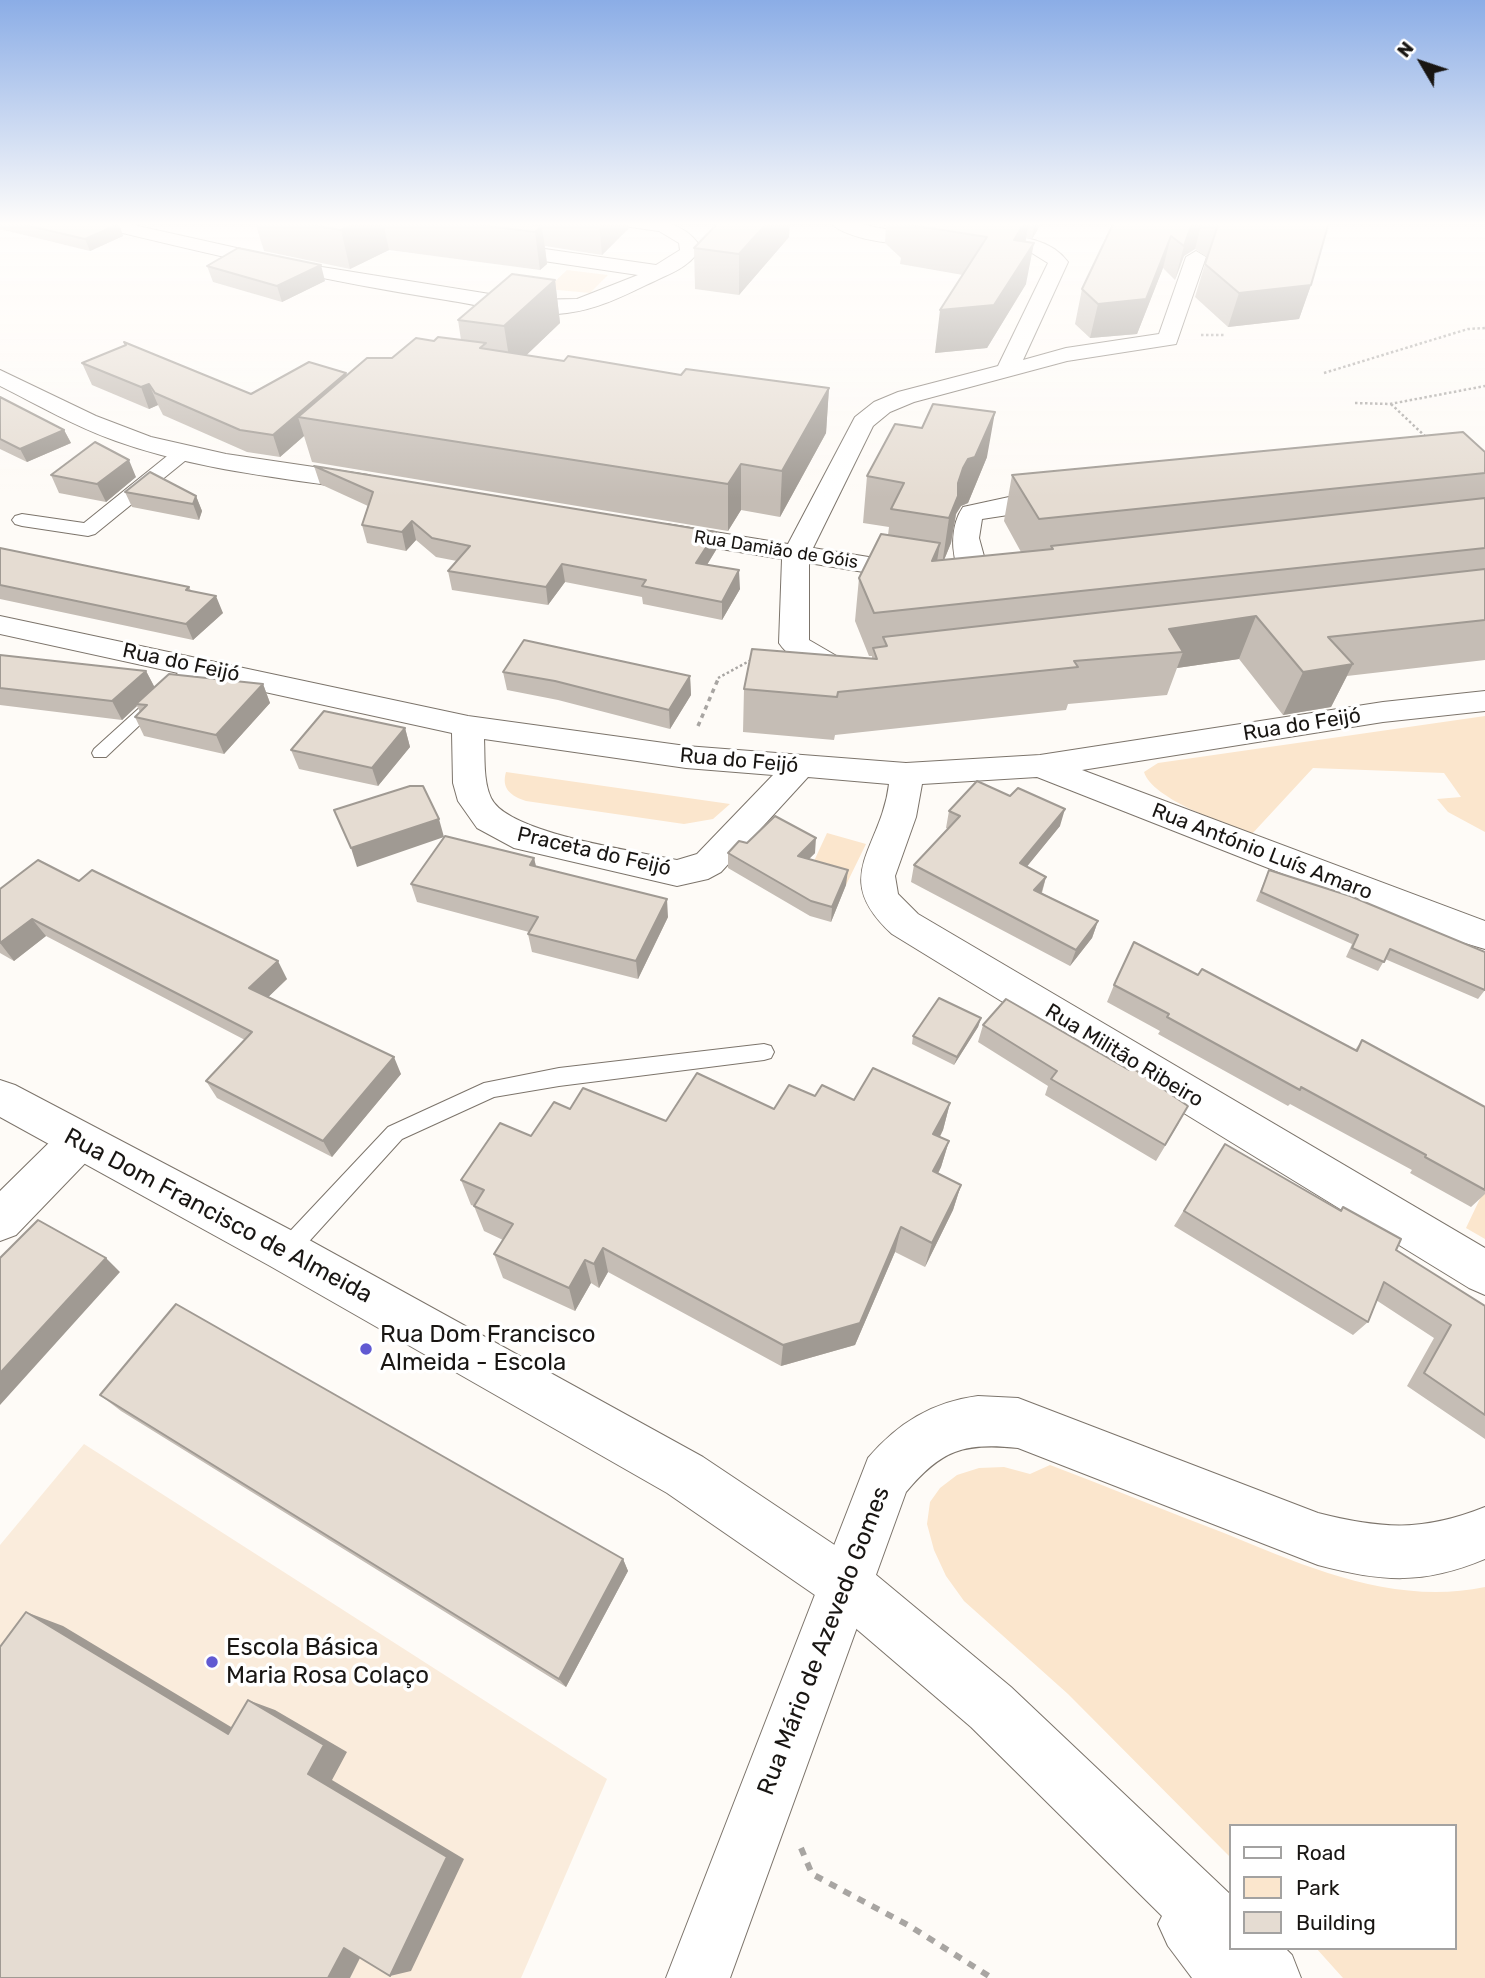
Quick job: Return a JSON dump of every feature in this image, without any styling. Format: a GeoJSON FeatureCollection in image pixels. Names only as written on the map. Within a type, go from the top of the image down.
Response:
{"type":"FeatureCollection","features":[{"type":"Feature","properties":{"kind":"street"},"geometry":{"type":"LineString","coordinates":[[882,668],[841,668],[815,660],[794,643],[796,554],[863,422],[882,407],[906,397],[1066,355],[1168,338],[1176,314]]}},
{"type":"Feature","properties":{"kind":"street"},"geometry":{"type":"LineString","coordinates":[[1007,370],[1033,316],[1066,355]]}},
{"type":"Feature","properties":{"kind":"street"},"geometry":{"type":"LineString","coordinates":[[0,377],[104,428],[184,452],[392,487]]}},
{"type":"Feature","properties":{"kind":"street"},"geometry":{"type":"LineString","coordinates":[[832,424],[860,427]]}},
{"type":"Feature","properties":{"kind":"street"},"geometry":{"type":"LineString","coordinates":[[22,520],[88,530],[184,452]]}},
{"type":"Feature","properties":{"kind":"street"},"geometry":{"type":"LineString","coordinates":[[285,470],[304,452]]}},
{"type":"Feature","properties":{"kind":"street"},"geometry":{"type":"LineString","coordinates":[[956,578],[966,537],[965,522],[972,513],[1009,505],[1078,499]]}},
{"type":"Feature","properties":{"kind":"street"},"geometry":{"type":"LineString","coordinates":[[0,533],[42,508]]}},
{"type":"Feature","properties":{"kind":"street","name":"Rua Damião de Góis"},"geometry":{"type":"LineString","coordinates":[[648,529],[956,578],[1005,581]]}},
{"type":"Feature","properties":{"kind":"street","name":"Rua do Feijó"},"geometry":{"type":"LineString","coordinates":[[0,625],[468,726],[686,757],[906,774],[1040,766],[1383,712],[1485,701]]}},
{"type":"Feature","properties":{"kind":"street","name":"Praceta do Feijó"},"geometry":{"type":"LineString","coordinates":[[468,726],[470,783],[475,802],[489,820],[526,839],[677,873],[695,870],[715,858],[800,766]]}},
{"type":"Feature","properties":{"kind":"street","name":"Rua António Luís Amaro"},"geometry":{"type":"LineString","coordinates":[[1040,766],[1441,921],[1485,935]]}},
{"type":"Feature","properties":{"kind":"street","name":"Rua Militão Ribeiro"},"geometry":{"type":"LineString","coordinates":[[906,774],[898,820],[877,868],[879,897],[889,911],[917,931],[1485,1273]]}},
{"type":"Feature","properties":{"kind":"street","name":"Rua Dom Francisco de Almeida"},"geometry":{"type":"LineString","coordinates":[[0,1097],[286,1251],[685,1475],[844,1583],[991,1707],[1230,1938]]}},
{"type":"Feature","properties":{"kind":"street"},"geometry":{"type":"LineString","coordinates":[[0,1221],[79,1141]]}},
{"type":"Feature","properties":{"kind":"street","name":"Rua Mário de Azevedo Gomes"},"geometry":{"type":"LineString","coordinates":[[698,1978],[886,1476],[901,1457],[933,1432],[951,1425],[996,1420],[1042,1431],[1318,1539],[1352,1548],[1414,1555],[1449,1547],[1485,1533]]}},
{"type":"Feature","properties":{"kind":"street","name":"Rua Dom Francisco de Almeida"},"geometry":{"type":"LineString","coordinates":[[1055,1766],[1167,1895],[1233,1978]]}},
{"type":"Feature","properties":{"kind":"street"},"geometry":{"type":"LineString","coordinates":[[1242,1950],[1269,1978]]}},
{"type":"Feature","properties":{"kind":"lane"},"geometry":{"type":"LineString","coordinates":[[100,753],[194,666]]}},
{"type":"Feature","properties":{"kind":"lane"},"geometry":{"type":"LineString","coordinates":[[286,1251],[395,1133],[491,1089],[559,1077],[764,1052]]}},
{"type":"Feature","properties":{"kind":"path"},"geometry":{"type":"LineString","coordinates":[[1324,373],[1468,329],[1485,328]]}},
{"type":"Feature","properties":{"kind":"path"},"geometry":{"type":"LineString","coordinates":[[1355,403],[1390,404],[1485,386]]}},
{"type":"Feature","properties":{"kind":"path"},"geometry":{"type":"LineString","coordinates":[[1390,404],[1436,447]]}},
{"type":"Feature","properties":{"kind":"path"},"geometry":{"type":"LineString","coordinates":[[686,757],[719,676],[794,643]]}},
{"type":"Feature","properties":{"kind":"path"},"geometry":{"type":"LineString","coordinates":[[770,1781],[812,1874],[908,1925],[992,1978]]}},
{"type":"Feature","properties":{"kind":"shaded area","name":"Escola Básica Maria Rosa Colaço"},"geometry":{"type":"Polygon","coordinates":[[[84,1444],[607,1779],[521,1978],[0,1978],[0,1545],[84,1444]]]}},
{"type":"Feature","properties":{"kind":"green space"},"geometry":{"type":"Polygon","coordinates":[[[1485,716],[1485,832],[1448,812],[1437,799],[1461,797],[1444,773],[1313,768],[1251,835],[1175,801],[1150,782],[1144,772],[1158,763],[1485,716]]]}},
{"type":"Feature","properties":{"kind":"green space"},"geometry":{"type":"Polygon","coordinates":[[[506,772],[730,804],[713,819],[684,824],[526,801],[508,791],[505,783],[506,772]]]}},
{"type":"Feature","properties":{"kind":"green space"},"geometry":{"type":"Polygon","coordinates":[[[827,833],[866,844],[846,885],[808,874],[827,833]]]}},
{"type":"Feature","properties":{"kind":"green space"},"geometry":{"type":"Polygon","coordinates":[[[1485,1188],[1485,1239],[1466,1228],[1485,1188]]]}},
{"type":"Feature","properties":{"kind":"green space"},"geometry":{"type":"Polygon","coordinates":[[[1050,1465],[1287,1558],[1352,1580],[1418,1591],[1451,1592],[1485,1587],[1485,1978],[1343,1978],[1318,1950],[1457,1950],[1457,1824],[1230,1824],[1230,1857],[1068,1694],[964,1601],[946,1576],[934,1550],[927,1524],[930,1502],[940,1488],[957,1475],[979,1468],[1004,1467],[1030,1474],[1050,1465]]]}},
{"type":"Feature","properties":{"kind":"building"},"geometry":{"type":"Polygon","coordinates":[[[465,314],[517,314],[504,326],[458,320],[465,314]]]}},
{"type":"Feature","properties":{"kind":"building"},"geometry":{"type":"Polygon","coordinates":[[[438,337],[486,343],[480,348],[564,361],[568,356],[681,375],[686,369],[829,388],[782,471],[741,464],[728,484],[298,417],[367,358],[392,358],[416,338],[434,341],[438,337]]]}},
{"type":"Feature","properties":{"kind":"building"},"geometry":{"type":"Polygon","coordinates":[[[124,342],[251,394],[309,362],[346,373],[273,435],[240,430],[155,393],[149,384],[141,387],[82,363],[126,345],[124,342]]]}},
{"type":"Feature","properties":{"kind":"building"},"geometry":{"type":"Polygon","coordinates":[[[0,397],[64,430],[20,449],[0,439],[0,397]]]}},
{"type":"Feature","properties":{"kind":"building"},"geometry":{"type":"Polygon","coordinates":[[[933,404],[995,412],[975,457],[968,459],[963,468],[958,483],[958,496],[949,518],[891,509],[904,483],[867,476],[895,424],[922,428],[933,404]]]}},
{"type":"Feature","properties":{"kind":"building"},"geometry":{"type":"Polygon","coordinates":[[[1463,432],[1485,452],[1485,473],[1039,519],[1012,475],[1463,432]]]}},
{"type":"Feature","properties":{"kind":"building"},"geometry":{"type":"Polygon","coordinates":[[[95,442],[129,460],[97,484],[51,475],[95,442]]]}},
{"type":"Feature","properties":{"kind":"building"},"geometry":{"type":"Polygon","coordinates":[[[314,466],[716,532],[696,563],[739,570],[722,602],[642,586],[646,580],[562,564],[546,587],[448,571],[470,546],[432,538],[412,521],[402,532],[362,525],[373,492],[314,466]]]}},
{"type":"Feature","properties":{"kind":"building"},"geometry":{"type":"Polygon","coordinates":[[[150,472],[196,496],[193,504],[125,492],[150,472]]]}},
{"type":"Feature","properties":{"kind":"building"},"geometry":{"type":"Polygon","coordinates":[[[1485,498],[1485,548],[874,613],[859,578],[881,534],[940,543],[932,561],[1485,498]]]}},
{"type":"Feature","properties":{"kind":"building"},"geometry":{"type":"Polygon","coordinates":[[[0,548],[189,587],[186,590],[216,596],[186,624],[0,585],[0,548]]]}},
{"type":"Feature","properties":{"kind":"building"},"geometry":{"type":"Polygon","coordinates":[[[1485,569],[1485,620],[1328,637],[1353,664],[1303,672],[1256,616],[1169,629],[1183,652],[1074,661],[1078,667],[838,692],[837,697],[744,689],[752,649],[877,659],[873,648],[887,646],[883,637],[1485,569]]]}},
{"type":"Feature","properties":{"kind":"building"},"geometry":{"type":"Polygon","coordinates":[[[524,640],[690,676],[669,710],[555,681],[503,672],[524,640]]]}},
{"type":"Feature","properties":{"kind":"building"},"geometry":{"type":"Polygon","coordinates":[[[0,655],[146,671],[112,701],[0,688],[0,655]]]}},
{"type":"Feature","properties":{"kind":"building"},"geometry":{"type":"Polygon","coordinates":[[[169,674],[263,684],[216,735],[135,717],[147,705],[136,704],[169,674]]]}},
{"type":"Feature","properties":{"kind":"building"},"geometry":{"type":"Polygon","coordinates":[[[324,711],[405,728],[372,768],[291,750],[324,711]]]}},
{"type":"Feature","properties":{"kind":"building"},"geometry":{"type":"Polygon","coordinates":[[[977,781],[1010,796],[1018,788],[1065,809],[1020,863],[1046,877],[1034,890],[1098,921],[1076,950],[914,865],[960,816],[949,811],[977,781]]]}},
{"type":"Feature","properties":{"kind":"building"},"geometry":{"type":"Polygon","coordinates":[[[410,786],[423,786],[439,819],[351,848],[334,810],[410,786]]]}},
{"type":"Feature","properties":{"kind":"building"},"geometry":{"type":"Polygon","coordinates":[[[775,816],[816,838],[798,856],[848,870],[832,907],[811,901],[728,853],[739,841],[747,843],[775,816]]]}},
{"type":"Feature","properties":{"kind":"building"},"geometry":{"type":"Polygon","coordinates":[[[445,836],[534,858],[530,865],[667,899],[636,961],[528,934],[538,917],[411,884],[445,836]]]}},
{"type":"Feature","properties":{"kind":"building"},"geometry":{"type":"Polygon","coordinates":[[[38,860],[79,881],[92,870],[278,961],[249,988],[394,1057],[323,1141],[206,1081],[252,1032],[32,919],[0,943],[0,889],[38,860]]]}},
{"type":"Feature","properties":{"kind":"building"},"geometry":{"type":"Polygon","coordinates":[[[1269,870],[1350,896],[1485,952],[1485,990],[1390,949],[1384,962],[1352,948],[1358,935],[1261,892],[1269,870]]]}},
{"type":"Feature","properties":{"kind":"building"},"geometry":{"type":"Polygon","coordinates":[[[1134,942],[1198,975],[1202,969],[1357,1051],[1362,1040],[1485,1107],[1485,1190],[1425,1157],[1426,1155],[1167,1017],[1169,1014],[1114,985],[1134,942]]]}},
{"type":"Feature","properties":{"kind":"building"},"geometry":{"type":"Polygon","coordinates":[[[939,998],[981,1018],[957,1057],[913,1036],[939,998]]]}},
{"type":"Feature","properties":{"kind":"building"},"geometry":{"type":"Polygon","coordinates":[[[1006,999],[1129,1070],[1131,1067],[1188,1106],[1165,1145],[1051,1079],[1057,1071],[983,1025],[1006,999]]]}},
{"type":"Feature","properties":{"kind":"building"},"geometry":{"type":"Polygon","coordinates":[[[873,1068],[950,1103],[933,1134],[949,1141],[933,1171],[961,1185],[932,1243],[901,1227],[860,1323],[783,1345],[603,1248],[594,1264],[585,1260],[569,1288],[494,1254],[513,1224],[474,1206],[484,1190],[461,1180],[500,1123],[531,1136],[554,1102],[570,1109],[583,1088],[666,1121],[697,1073],[774,1109],[789,1085],[815,1096],[822,1085],[854,1100],[873,1068]]]}},
{"type":"Feature","properties":{"kind":"building"},"geometry":{"type":"Polygon","coordinates":[[[1225,1144],[1341,1211],[1343,1207],[1401,1239],[1396,1250],[1485,1306],[1485,1415],[1424,1373],[1451,1325],[1384,1282],[1368,1322],[1184,1211],[1225,1144]]]}},
{"type":"Feature","properties":{"kind":"building"},"geometry":{"type":"Polygon","coordinates":[[[38,1220],[106,1258],[0,1373],[0,1258],[38,1220]]]}},
{"type":"Feature","properties":{"kind":"building"},"geometry":{"type":"Polygon","coordinates":[[[176,1304],[623,1559],[559,1679],[100,1395],[176,1304]]]}},
{"type":"Feature","properties":{"kind":"building"},"geometry":{"type":"Polygon","coordinates":[[[26,1612],[228,1734],[248,1700],[324,1745],[308,1774],[447,1857],[390,1976],[344,1948],[328,1978],[0,1978],[0,1647],[26,1612]]]}},
{"type":"Feature","properties":{"kind":"place","name":"Rua Dom Francisco Almeida - Escola"},"geometry":{"type":"Point","coordinates":[366,1349]}},
{"type":"Feature","properties":{"kind":"place","name":"Escola Básica Maria Rosa Colaço"},"geometry":{"type":"Point","coordinates":[212,1662]}}]}
